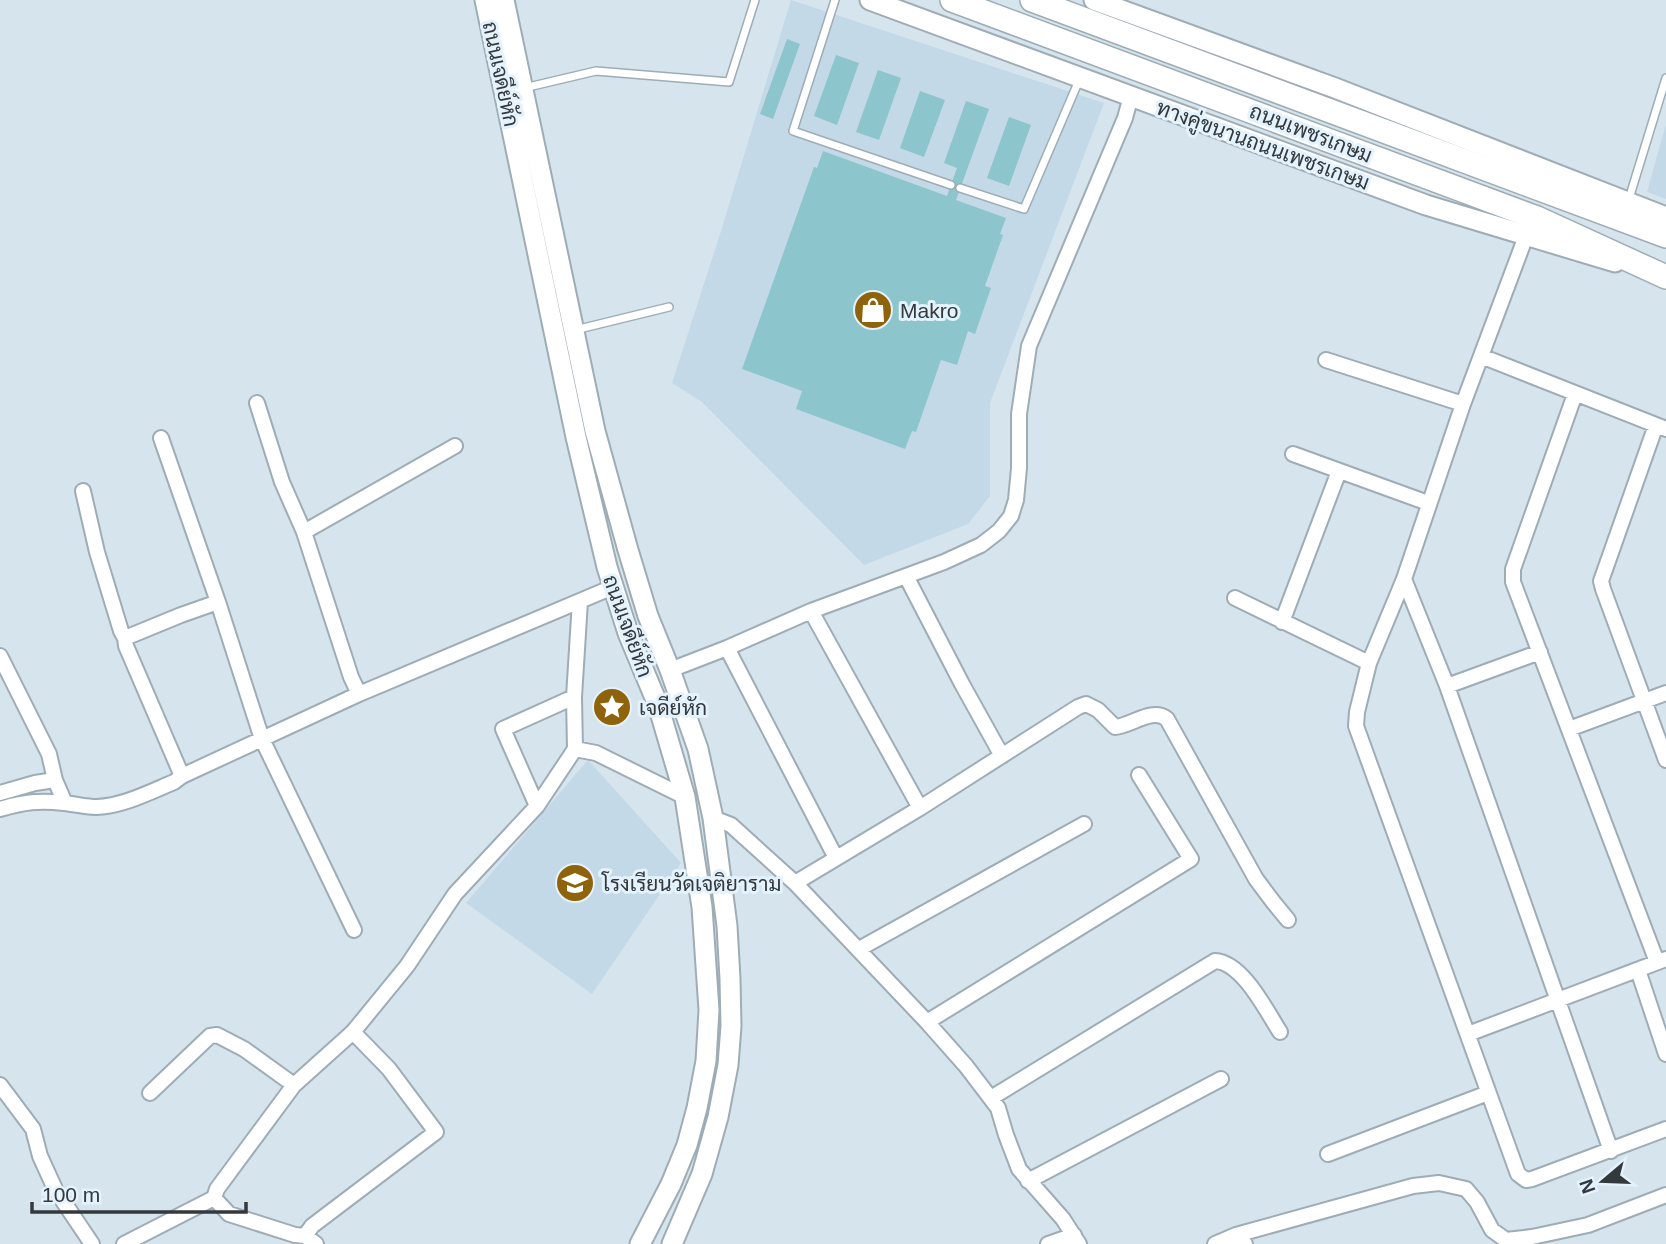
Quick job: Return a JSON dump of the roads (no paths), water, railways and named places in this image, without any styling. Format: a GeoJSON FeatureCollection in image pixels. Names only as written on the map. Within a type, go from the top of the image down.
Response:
{"type":"FeatureCollection","features":[{"type":"Feature","properties":{"kind":"highway","name":"ถนนเพชรเกษม"},"geometry":{"type":"LineString","coordinates":[[952,0],[1524,213],[1663,276]]}},
{"type":"Feature","properties":{"kind":"highway","name":"ถนนเพชรเกษม"},"geometry":{"type":"LineString","coordinates":[[1032,0],[1666,236]]}},
{"type":"Feature","properties":{"kind":"main road","name":"ถนนเจดีย์หัก"},"geometry":{"type":"LineString","coordinates":[[485,0],[576,437],[613,587],[657,705],[685,797],[702,907],[709,1010],[706,1061],[698,1108],[671,1184],[640,1244]]}},
{"type":"Feature","properties":{"kind":"main road","name":"ถนนเจดีย์หัก"},"geometry":{"type":"LineString","coordinates":[[504,0],[595,431],[648,617],[698,749],[713,818],[727,939],[731,1026],[728,1065],[718,1117],[702,1174],[672,1244]]}},
{"type":"Feature","properties":{"kind":"main road","name":"ทางคู่ขนานถนนเพชรเกษม"},"geometry":{"type":"LineString","coordinates":[[870,0],[1426,205],[1663,276]]}},
{"type":"Feature","properties":{"kind":"main road"},"geometry":{"type":"LineString","coordinates":[[1094,0],[1335,88],[1666,217]]}},
{"type":"Feature","properties":{"kind":"street"},"geometry":{"type":"LineString","coordinates":[[670,670],[811,611],[944,562],[981,545],[999,531],[1011,516],[1016,500],[1019,414],[1030,346],[1132,96]]}},
{"type":"Feature","properties":{"kind":"street"},"geometry":{"type":"LineString","coordinates":[[1527,236],[1463,404],[1404,579],[1369,663],[1356,726],[1521,1178],[1532,1179],[1666,1129]]}},
{"type":"Feature","properties":{"kind":"street"},"geometry":{"type":"LineString","coordinates":[[1481,356],[1661,427],[1601,581],[1666,760]]}},
{"type":"Feature","properties":{"kind":"street"},"geometry":{"type":"LineString","coordinates":[[1326,360],[1463,404]]}},
{"type":"Feature","properties":{"kind":"street"},"geometry":{"type":"LineString","coordinates":[[1468,1034],[1661,961],[1513,582],[1513,569],[1575,394]]}},
{"type":"Feature","properties":{"kind":"street"},"geometry":{"type":"LineString","coordinates":[[257,404],[282,482],[304,532],[351,677],[359,694]]}},
{"type":"Feature","properties":{"kind":"street"},"geometry":{"type":"LineString","coordinates":[[161,438],[262,740],[354,930]]}},
{"type":"Feature","properties":{"kind":"street"},"geometry":{"type":"LineString","coordinates":[[304,532],[455,446]]}},
{"type":"Feature","properties":{"kind":"street"},"geometry":{"type":"LineString","coordinates":[[1293,454],[1429,503]]}},
{"type":"Feature","properties":{"kind":"street"},"geometry":{"type":"LineString","coordinates":[[1282,622],[1339,471]]}},
{"type":"Feature","properties":{"kind":"street"},"geometry":{"type":"LineString","coordinates":[[83,491],[97,552],[126,646],[182,776]]}},
{"type":"Feature","properties":{"kind":"street"},"geometry":{"type":"LineString","coordinates":[[906,576],[1002,756]]}},
{"type":"Feature","properties":{"kind":"street"},"geometry":{"type":"LineString","coordinates":[[1404,579],[1447,686],[1611,1151]]}},
{"type":"Feature","properties":{"kind":"street"},"geometry":{"type":"LineString","coordinates":[[0,809],[24,802],[95,807],[114,805],[174,782],[359,694],[613,587]]}},
{"type":"Feature","properties":{"kind":"street"},"geometry":{"type":"LineString","coordinates":[[1235,598],[1369,663]]}},
{"type":"Feature","properties":{"kind":"street"},"geometry":{"type":"LineString","coordinates":[[124,1244],[214,1198],[294,1085],[353,1032],[407,966],[455,894],[537,806],[575,749],[574,698],[580,601]]}},
{"type":"Feature","properties":{"kind":"street"},"geometry":{"type":"LineString","coordinates":[[125,638],[218,602]]}},
{"type":"Feature","properties":{"kind":"street"},"geometry":{"type":"LineString","coordinates":[[811,611],[920,807]]}},
{"type":"Feature","properties":{"kind":"street"},"geometry":{"type":"LineString","coordinates":[[727,648],[836,858]]}},
{"type":"Feature","properties":{"kind":"street"},"geometry":{"type":"LineString","coordinates":[[1447,686],[1540,652]]}},
{"type":"Feature","properties":{"kind":"street"},"geometry":{"type":"LineString","coordinates":[[0,656],[49,754],[55,780],[65,803]]}},
{"type":"Feature","properties":{"kind":"street"},"geometry":{"type":"LineString","coordinates":[[1569,729],[1666,693]]}},
{"type":"Feature","properties":{"kind":"street"},"geometry":{"type":"LineString","coordinates":[[537,806],[503,729],[574,698]]}},
{"type":"Feature","properties":{"kind":"street"},"geometry":{"type":"LineString","coordinates":[[795,883],[1086,704],[1098,710],[1115,727],[1122,727],[1153,714],[1163,715],[1167,719],[1256,879],[1288,920]]}},
{"type":"Feature","properties":{"kind":"street"},"geometry":{"type":"LineString","coordinates":[[575,749],[596,752],[685,797]]}},
{"type":"Feature","properties":{"kind":"street"},"geometry":{"type":"LineString","coordinates":[[928,1022],[1191,859],[1139,775]]}},
{"type":"Feature","properties":{"kind":"street"},"geometry":{"type":"LineString","coordinates":[[0,793],[55,780]]}},
{"type":"Feature","properties":{"kind":"street"},"geometry":{"type":"LineString","coordinates":[[713,818],[731,825],[795,883],[928,1022],[966,1066],[998,1108],[1014,1160],[1077,1240],[1048,1244]]}},
{"type":"Feature","properties":{"kind":"street"},"geometry":{"type":"LineString","coordinates":[[859,949],[1084,824]]}},
{"type":"Feature","properties":{"kind":"street"},"geometry":{"type":"LineString","coordinates":[[991,1098],[1215,961],[1223,962],[1244,978],[1280,1031]]}},
{"type":"Feature","properties":{"kind":"street"},"geometry":{"type":"LineString","coordinates":[[1638,970],[1666,1054]]}},
{"type":"Feature","properties":{"kind":"street"},"geometry":{"type":"LineString","coordinates":[[214,1198],[229,1214],[311,1240],[312,1226],[436,1132],[389,1069],[353,1032]]}},
{"type":"Feature","properties":{"kind":"street"},"geometry":{"type":"LineString","coordinates":[[150,1093],[210,1036],[217,1035],[244,1049],[294,1085]]}},
{"type":"Feature","properties":{"kind":"street"},"geometry":{"type":"LineString","coordinates":[[1028,1181],[1221,1079]]}},
{"type":"Feature","properties":{"kind":"street"},"geometry":{"type":"LineString","coordinates":[[0,1085],[33,1129],[40,1156],[55,1189],[92,1244]]}},
{"type":"Feature","properties":{"kind":"street"},"geometry":{"type":"LineString","coordinates":[[1328,1154],[1488,1093]]}},
{"type":"Feature","properties":{"kind":"street"},"geometry":{"type":"LineString","coordinates":[[1215,1244],[1241,1240],[1413,1186],[1439,1183],[1466,1189],[1477,1202],[1498,1241],[1588,1225],[1666,1195]]}},
{"type":"Feature","properties":{"kind":"lane"},"geometry":{"type":"LineString","coordinates":[[523,88],[596,71],[729,82],[755,0]]}},
{"type":"Feature","properties":{"kind":"lane"},"geometry":{"type":"LineString","coordinates":[[835,0],[793,131],[951,185]]}},
{"type":"Feature","properties":{"kind":"lane"},"geometry":{"type":"LineString","coordinates":[[961,188],[1024,209],[1080,77]]}},
{"type":"Feature","properties":{"kind":"lane"},"geometry":{"type":"LineString","coordinates":[[1627,202],[1666,78]]}},
{"type":"Feature","properties":{"kind":"lane"},"geometry":{"type":"LineString","coordinates":[[574,330],[669,307]]}},
{"type":"Feature","properties":{"kind":"place","name":"Makro"},"geometry":{"type":"Point","coordinates":[873,310]}},
{"type":"Feature","properties":{"kind":"place","name":"เจดีย์หัก"},"geometry":{"type":"Point","coordinates":[612,707]}},
{"type":"Feature","properties":{"kind":"place","name":"โรงเรียนวัดเจติยาราม"},"geometry":{"type":"Point","coordinates":[575,883]}}]}
